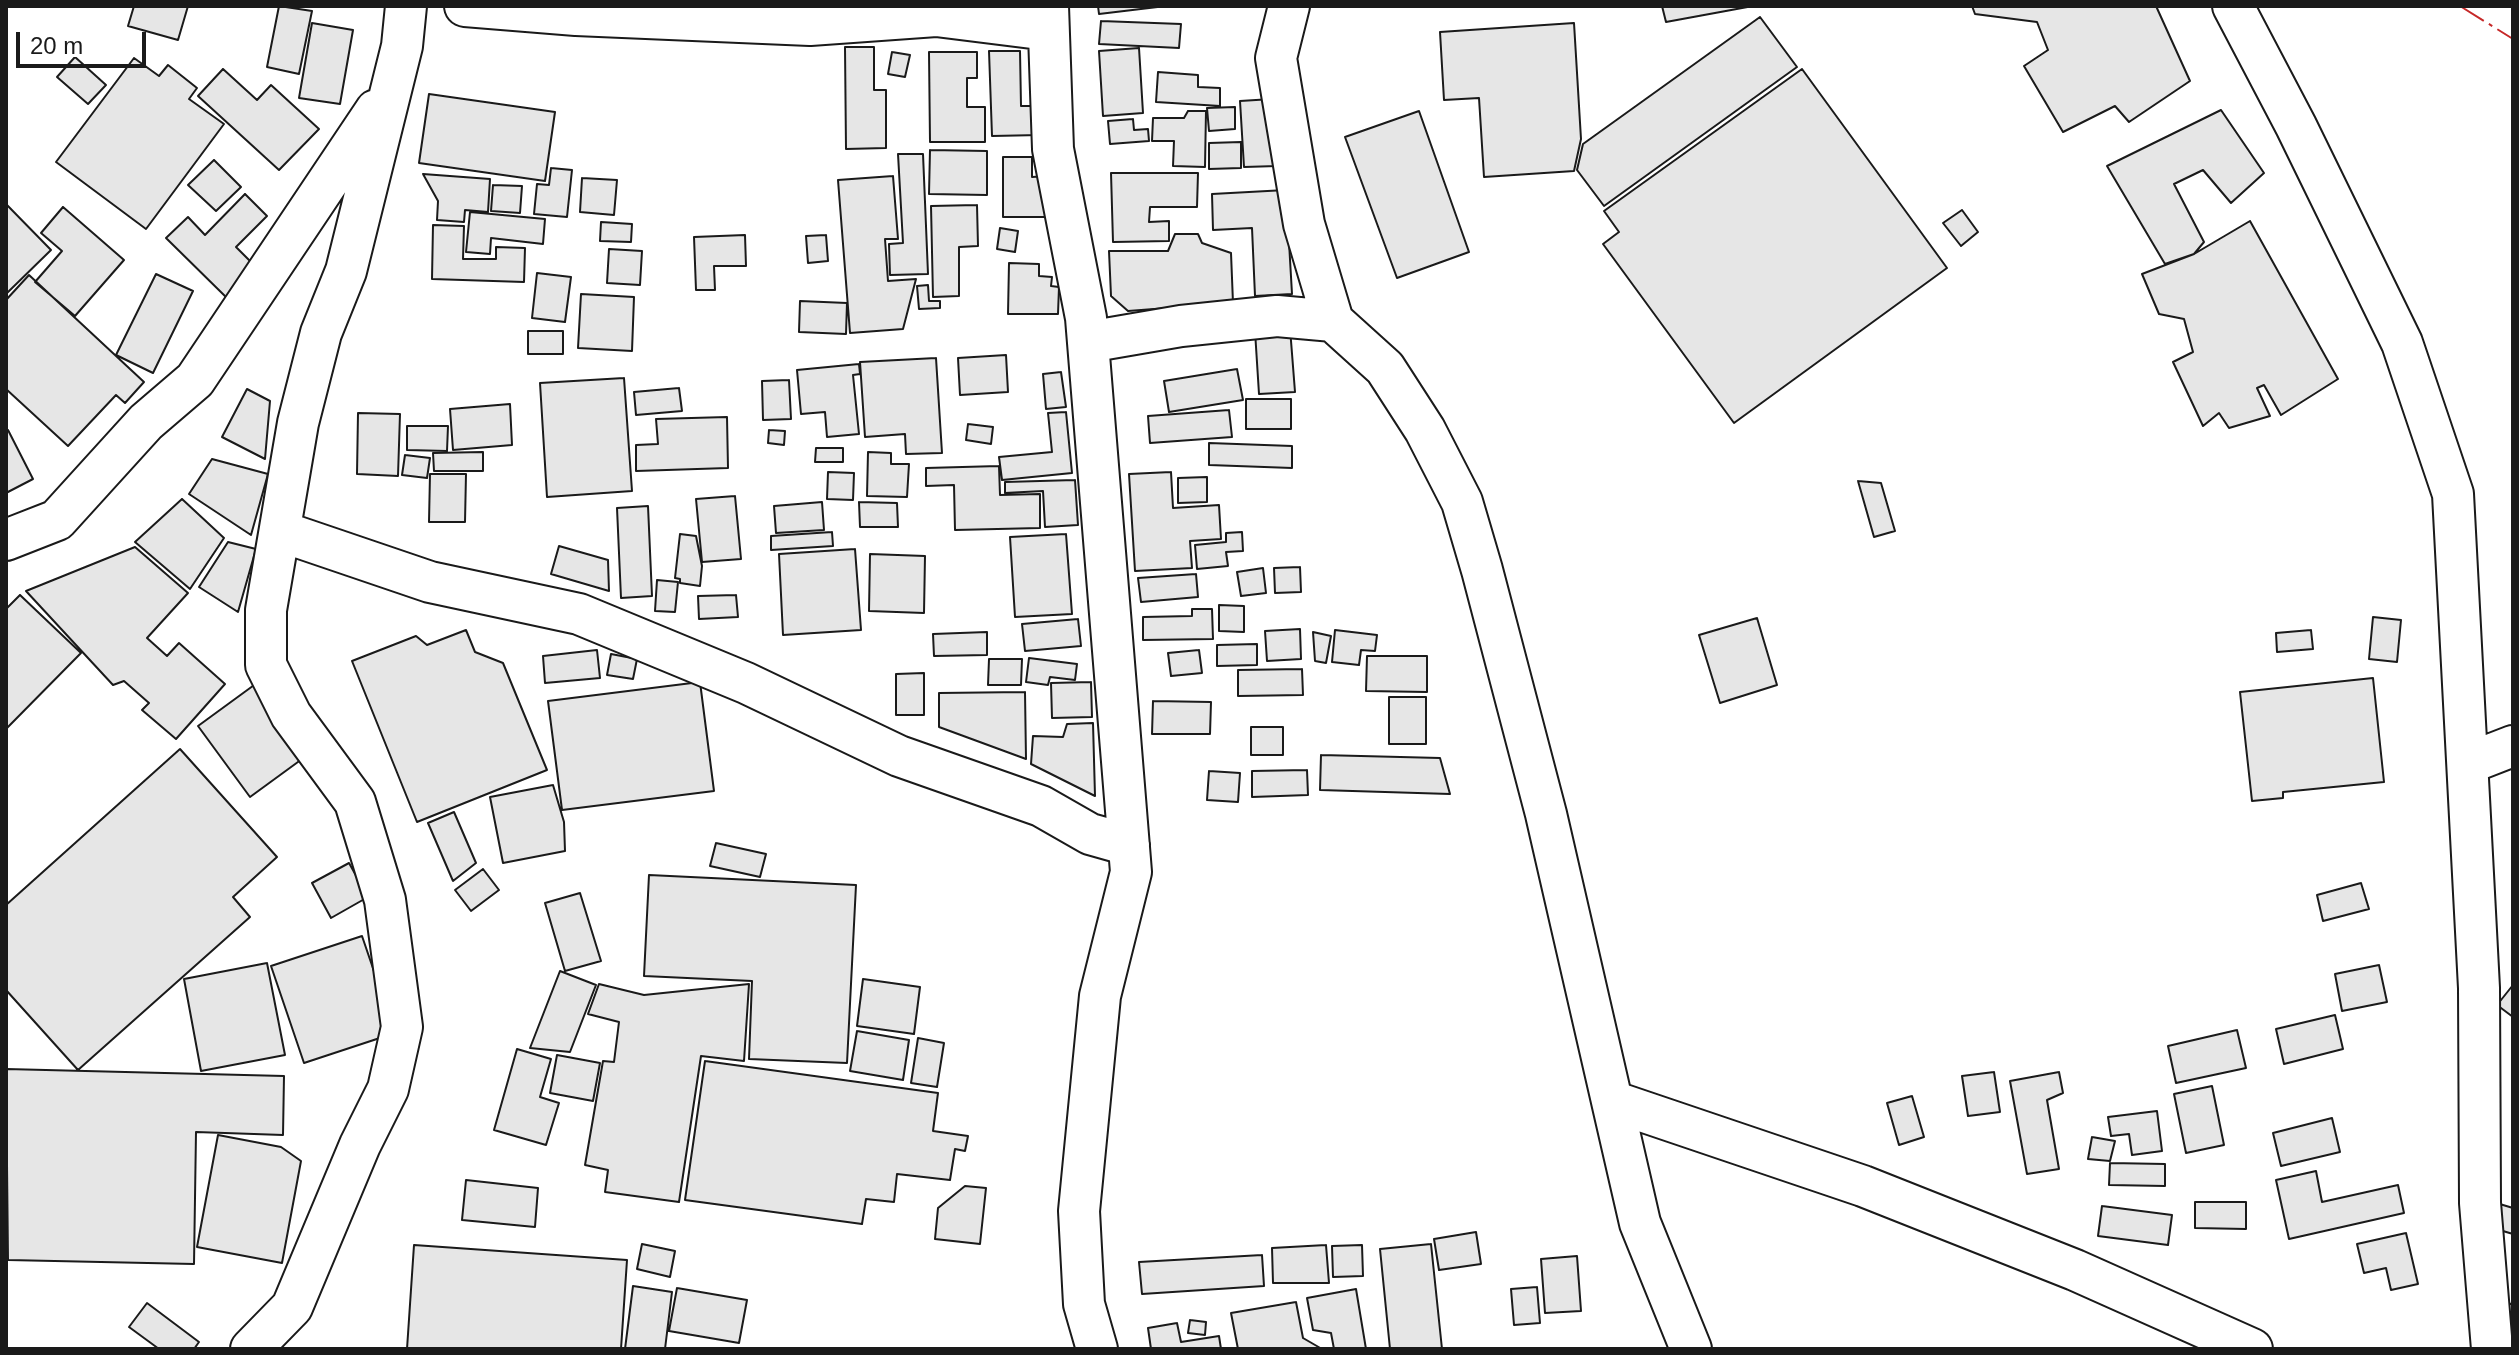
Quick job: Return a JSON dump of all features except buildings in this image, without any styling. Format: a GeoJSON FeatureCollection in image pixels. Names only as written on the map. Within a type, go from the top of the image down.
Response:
{"type":"FeatureCollection","features":[{"type":"Feature","properties":{"kind":"street"},"geometry":{"type":"LineString","coordinates":[[265,1343],[292,1307],[360,1145],[388,1089],[402,1027],[385,900],[355,802],[291,715],[266,665],[266,610],[298,423],[321,333],[346,271],[392,86],[406,6]]}},
{"type":"Feature","properties":{"kind":"street"},"geometry":{"type":"LineString","coordinates":[[465,6],[576,15],[810,25],[936,16],[1048,18],[1053,149],[1088,342],[1131,872],[1100,996],[1079,1211],[1084,1304],[1097,1349]]}},
{"type":"Feature","properties":{"kind":"street"},"geometry":{"type":"LineString","coordinates":[[1289,6],[1276,58],[1304,224],[1333,321],[1385,368],[1425,430],[1462,502],[1542,799],[1640,1223],[1691,1349]]}},
{"type":"Feature","properties":{"kind":"street"},"geometry":{"type":"LineString","coordinates":[[2233,6],[2296,126],[2402,343],[2453,494],[2479,988],[2480,1203],[2492,1349]]}},
{"type":"Feature","properties":{"kind":"street"},"geometry":{"type":"LineString","coordinates":[[6,540],[57,520],[146,422],[195,380],[392,86]]}},
{"type":"Feature","properties":{"kind":"street"},"geometry":{"type":"LineString","coordinates":[[1088,342],[1181,326],[1277,316],[1333,321]]}},
{"type":"Feature","properties":{"kind":"street"},"geometry":{"type":"LineString","coordinates":[[280,531],[430,582],[579,614],[746,683],[899,756],[1041,806],[1090,834],[1129,845]]}},
{"type":"Feature","properties":{"kind":"street"},"geometry":{"type":"LineString","coordinates":[[2469,763],[2513,746]]}},
{"type":"Feature","properties":{"kind":"street"},"geometry":{"type":"LineString","coordinates":[[1612,1101],[1863,1186],[2075,1270],[2252,1349]]}},
{"type":"Feature","properties":{"kind":"power"},"geometry":{"type":"LineString","coordinates":[[2460,6],[2513,39]]}}]}
